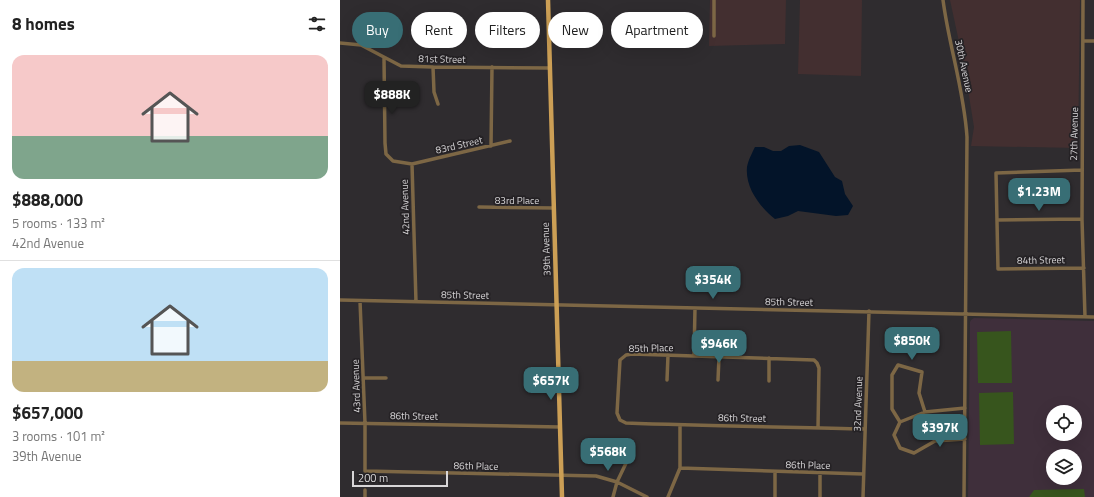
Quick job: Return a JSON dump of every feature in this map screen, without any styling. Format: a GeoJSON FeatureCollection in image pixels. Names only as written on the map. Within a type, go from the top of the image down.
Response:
{"type":"FeatureCollection","features":[{"type":"Feature","properties":{"kind":"main road","name":"39th Avenue"},"geometry":{"type":"LineString","coordinates":[[548,0],[562,497]]}},
{"type":"Feature","properties":{"kind":"street"},"geometry":{"type":"LineString","coordinates":[[714,0],[714,36]]}},
{"type":"Feature","properties":{"kind":"street","name":"30th Avenue"},"geometry":{"type":"LineString","coordinates":[[943,0],[945,17],[963,101],[967,137],[964,497]]}},
{"type":"Feature","properties":{"kind":"street","name":"27th Avenue"},"geometry":{"type":"LineString","coordinates":[[1083,0],[1082,219],[1085,316]]}},
{"type":"Feature","properties":{"kind":"street"},"geometry":{"type":"LineString","coordinates":[[1083,41],[1094,41]]}},
{"type":"Feature","properties":{"kind":"street","name":"81st Street"},"geometry":{"type":"LineString","coordinates":[[340,43],[361,45],[401,66],[549,68]]}},
{"type":"Feature","properties":{"kind":"street","name":"42nd Avenue"},"geometry":{"type":"LineString","coordinates":[[384,58],[386,154],[393,161],[412,164],[416,302]]}},
{"type":"Feature","properties":{"kind":"street"},"geometry":{"type":"LineString","coordinates":[[433,67],[434,92],[438,104]]}},
{"type":"Feature","properties":{"kind":"street"},"geometry":{"type":"LineString","coordinates":[[491,146],[492,67]]}},
{"type":"Feature","properties":{"kind":"street","name":"83rd Street"},"geometry":{"type":"LineString","coordinates":[[412,164],[491,146],[510,140]]}},
{"type":"Feature","properties":{"kind":"street"},"geometry":{"type":"LineString","coordinates":[[1082,170],[996,173],[997,220],[1082,219]]}},
{"type":"Feature","properties":{"kind":"street","name":"83rd Place"},"geometry":{"type":"LineString","coordinates":[[479,207],[554,208]]}},
{"type":"Feature","properties":{"kind":"street","name":"84th Street"},"geometry":{"type":"LineString","coordinates":[[997,220],[998,269],[1084,268]]}},
{"type":"Feature","properties":{"kind":"street","name":"85th Street"},"geometry":{"type":"LineString","coordinates":[[340,300],[1094,317]]}},
{"type":"Feature","properties":{"kind":"street","name":"43rd Avenue"},"geometry":{"type":"LineString","coordinates":[[360,301],[365,423],[365,471]]}},
{"type":"Feature","properties":{"kind":"street"},"geometry":{"type":"LineString","coordinates":[[694,356],[695,308]]}},
{"type":"Feature","properties":{"kind":"street","name":"32nd Avenue"},"geometry":{"type":"LineString","coordinates":[[863,497],[869,311]]}},
{"type":"Feature","properties":{"kind":"street","name":"85th Place"},"geometry":{"type":"LineString","coordinates":[[620,420],[617,413],[619,363],[622,357],[632,354],[769,358],[814,360],[817,363],[819,368],[818,428]]}},
{"type":"Feature","properties":{"kind":"street"},"geometry":{"type":"LineString","coordinates":[[667,380],[668,355]]}},
{"type":"Feature","properties":{"kind":"street"},"geometry":{"type":"LineString","coordinates":[[718,380],[719,357]]}},
{"type":"Feature","properties":{"kind":"street"},"geometry":{"type":"LineString","coordinates":[[769,358],[769,381]]}},
{"type":"Feature","properties":{"kind":"street"},"geometry":{"type":"LineString","coordinates":[[900,422],[892,409],[892,375],[898,365],[922,372],[919,393],[925,412]]}},
{"type":"Feature","properties":{"kind":"street"},"geometry":{"type":"LineString","coordinates":[[363,378],[386,378]]}},
{"type":"Feature","properties":{"kind":"street"},"geometry":{"type":"LineString","coordinates":[[965,408],[925,412],[900,422],[894,435],[900,448],[914,453],[935,441],[965,439]]}},
{"type":"Feature","properties":{"kind":"street","name":"86th Street"},"geometry":{"type":"LineString","coordinates":[[620,420],[626,423],[680,425],[865,429]]}},
{"type":"Feature","properties":{"kind":"street","name":"86th Street"},"geometry":{"type":"LineString","coordinates":[[340,423],[560,427]]}},
{"type":"Feature","properties":{"kind":"street"},"geometry":{"type":"LineString","coordinates":[[668,497],[680,468],[680,425]]}},
{"type":"Feature","properties":{"kind":"street"},"geometry":{"type":"LineString","coordinates":[[613,497],[628,459]]}},
{"type":"Feature","properties":{"kind":"street","name":"86th Place"},"geometry":{"type":"LineString","coordinates":[[680,468],[863,474]]}},
{"type":"Feature","properties":{"kind":"street","name":"86th Place"},"geometry":{"type":"LineString","coordinates":[[365,471],[596,476],[618,482],[647,497]]}},
{"type":"Feature","properties":{"kind":"street"},"geometry":{"type":"LineString","coordinates":[[775,472],[775,497]]}},
{"type":"Feature","properties":{"kind":"street"},"geometry":{"type":"LineString","coordinates":[[820,473],[820,497]]}},
{"type":"Feature","properties":{"kind":"street"},"geometry":{"type":"LineString","coordinates":[[365,490],[365,497]]}},
{"type":"Feature","properties":{"kind":"shaded area"},"geometry":{"type":"Polygon","coordinates":[[[710,0],[786,0],[785,44],[709,46],[710,0]]]}},
{"type":"Feature","properties":{"kind":"shaded area"},"geometry":{"type":"Polygon","coordinates":[[[800,0],[862,0],[861,76],[798,74],[800,0]]]}},
{"type":"Feature","properties":{"kind":"shaded area"},"geometry":{"type":"Polygon","coordinates":[[[950,0],[1080,0],[1078,148],[971,146],[974,127],[964,65],[950,0]]]}},
{"type":"Feature","properties":{"kind":"shaded area"},"geometry":{"type":"Polygon","coordinates":[[[974,318],[1094,321],[1094,497],[968,497],[970,322],[974,318]]]}},
{"type":"Feature","properties":{"kind":"green space"},"geometry":{"type":"Polygon","coordinates":[[[1011,331],[1012,383],[978,383],[977,332],[1011,331]]]}},
{"type":"Feature","properties":{"kind":"green space"},"geometry":{"type":"Polygon","coordinates":[[[1013,392],[1014,444],[980,445],[979,393],[1013,392]]]}},
{"type":"Feature","properties":{"kind":"green space"},"geometry":{"type":"Polygon","coordinates":[[[1084,489],[1085,497],[1029,497],[1034,490],[1084,489]]]}},
{"type":"Feature","properties":{"kind":"water"},"geometry":{"type":"Polygon","coordinates":[[[800,145],[819,152],[835,177],[842,181],[845,194],[853,206],[848,215],[836,216],[798,211],[788,216],[775,219],[759,203],[751,190],[747,175],[747,167],[755,147],[764,147],[773,151],[781,151],[789,146],[800,145]]]}}]}
